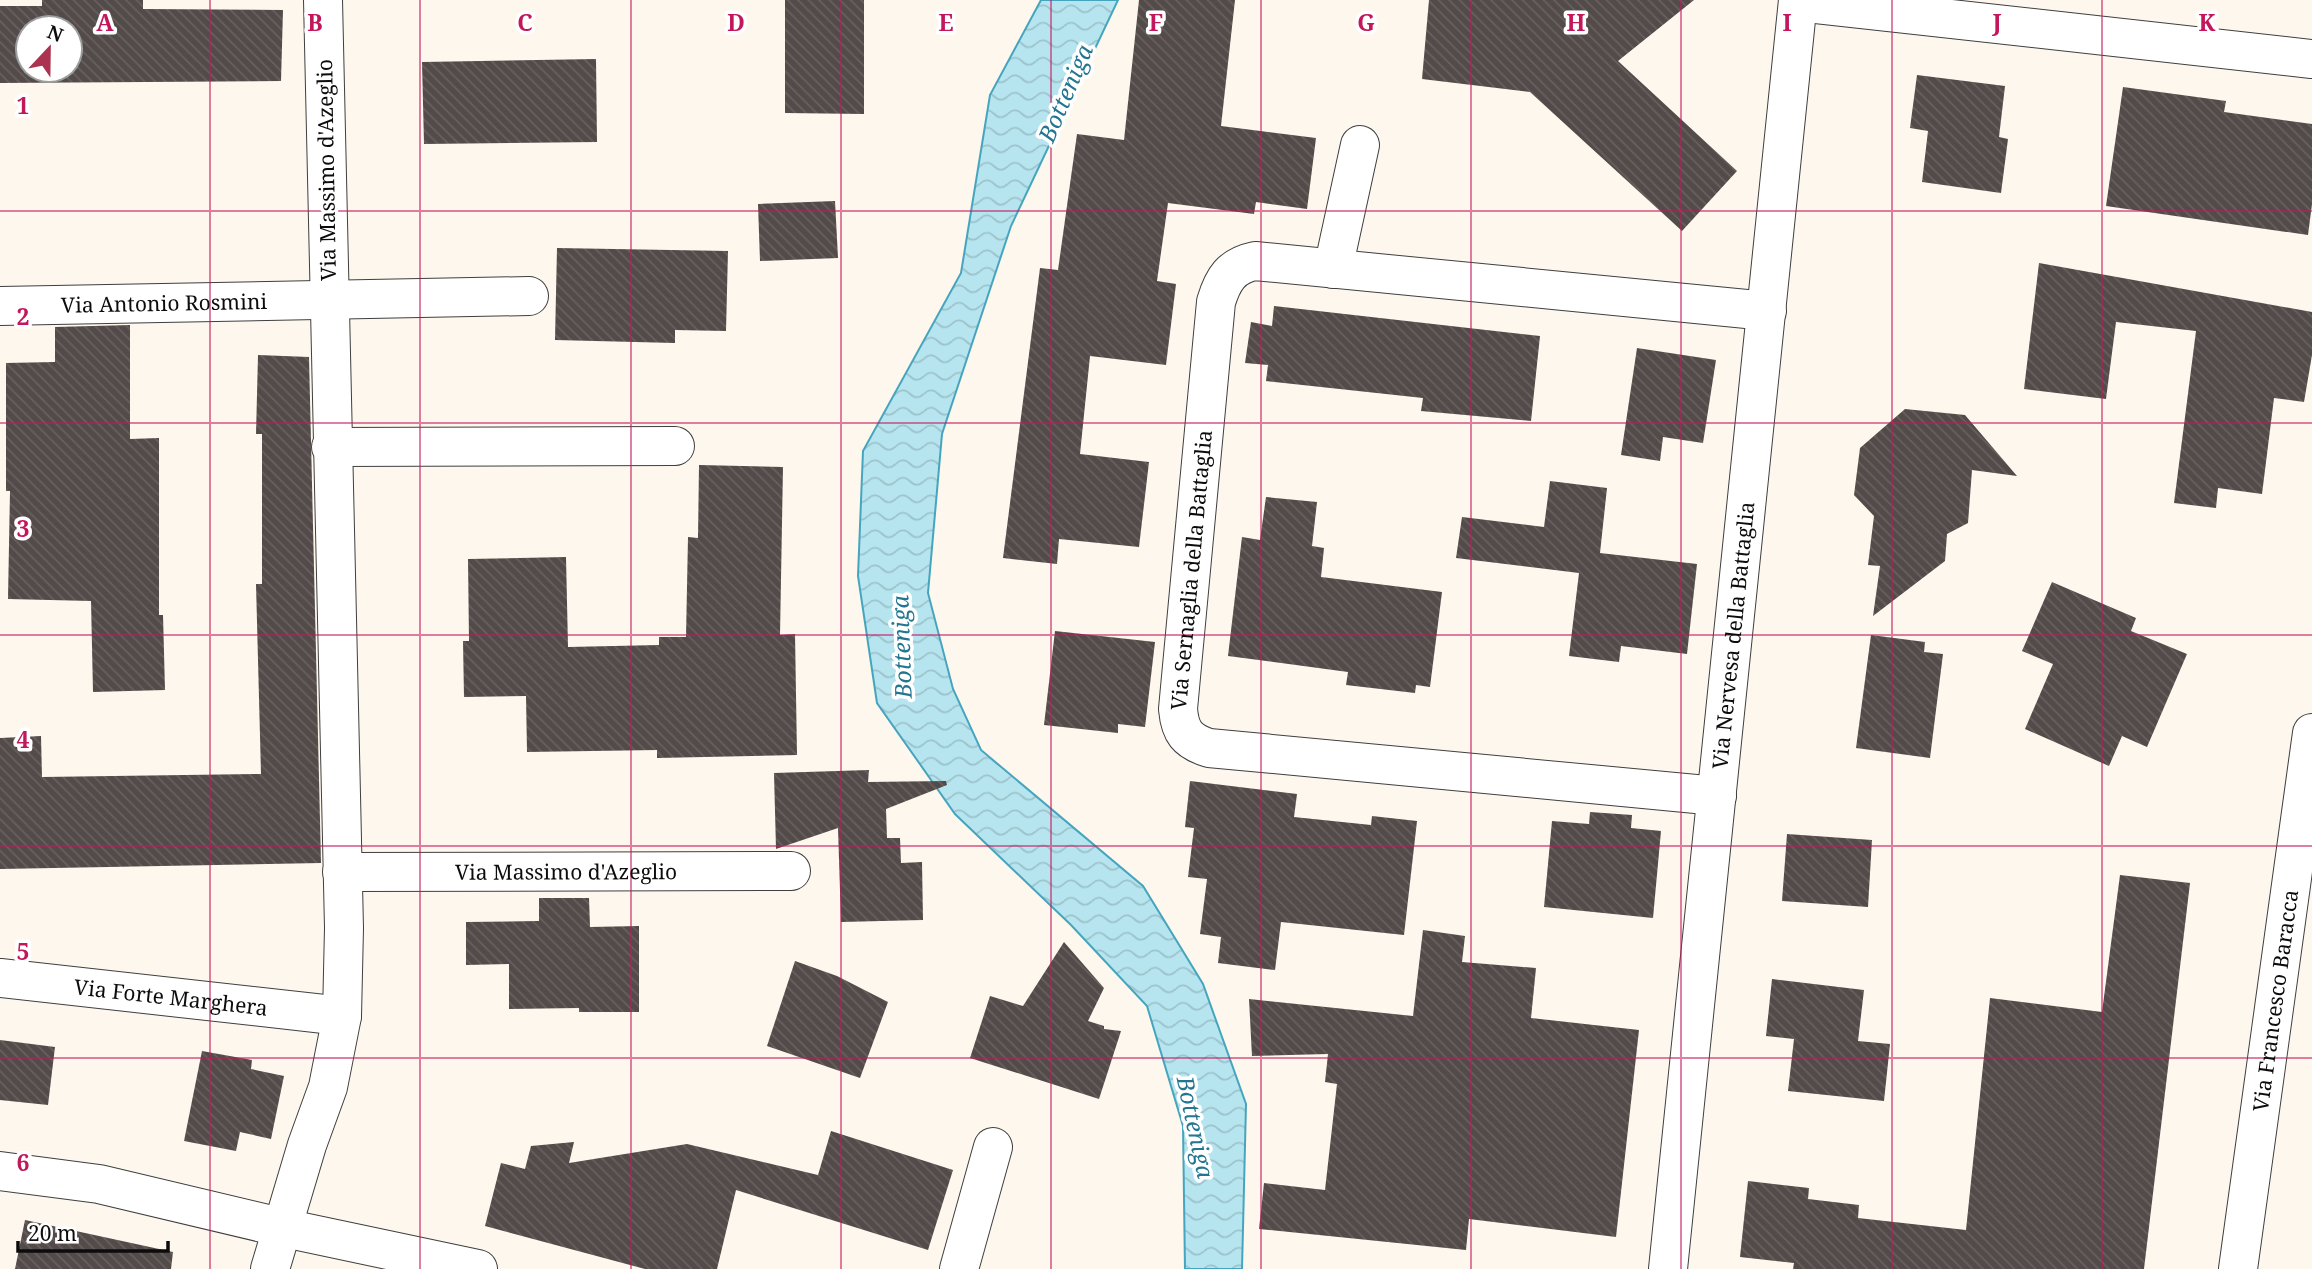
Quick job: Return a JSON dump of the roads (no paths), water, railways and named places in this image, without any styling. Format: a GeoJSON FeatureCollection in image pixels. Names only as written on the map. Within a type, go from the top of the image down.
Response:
{"type":"FeatureCollection","features":[{"type":"Feature","properties":{"kind":"street","name":"Via Massimo d'Azeglio"},"geometry":{"type":"LineString","coordinates":[[270,1269],[307,1145],[328,1087],[342,1016],[342,872],[323,0]]}},
{"type":"Feature","properties":{"kind":"street"},"geometry":{"type":"LineString","coordinates":[[1798,1],[2312,59]]}},
{"type":"Feature","properties":{"kind":"street","name":"Via Nervesa della Battaglia"},"geometry":{"type":"LineString","coordinates":[[1668,1269],[1798,1]]}},
{"type":"Feature","properties":{"kind":"street"},"geometry":{"type":"LineString","coordinates":[[1333,269],[1360,145]]}},
{"type":"Feature","properties":{"kind":"street","name":"Via Sernaglia della Battaglia"},"geometry":{"type":"LineString","coordinates":[[1717,796],[1209,748],[1185,736],[1179,724],[1178,709],[1216,302],[1228,273],[1240,264],[1255,261],[1767,311]]}},
{"type":"Feature","properties":{"kind":"street","name":"Via Massimo d'Azeglio"},"geometry":{"type":"LineString","coordinates":[[328,298],[529,296]]}},
{"type":"Feature","properties":{"kind":"street","name":"Via Antonio Rosmini"},"geometry":{"type":"LineString","coordinates":[[0,306],[328,298]]}},
{"type":"Feature","properties":{"kind":"street"},"geometry":{"type":"LineString","coordinates":[[331,447],[675,446]]}},
{"type":"Feature","properties":{"kind":"street","name":"Via Francesco Baracca"},"geometry":{"type":"LineString","coordinates":[[2238,1269],[2305,836],[2312,733]]}},
{"type":"Feature","properties":{"kind":"street","name":"Via Massimo d'Azeglio"},"geometry":{"type":"LineString","coordinates":[[342,872],[791,871]]}},
{"type":"Feature","properties":{"kind":"street","name":"Via Forte Marghera"},"geometry":{"type":"LineString","coordinates":[[0,978],[342,1016]]}},
{"type":"Feature","properties":{"kind":"street"},"geometry":{"type":"LineString","coordinates":[[959,1269],[993,1147]]}},
{"type":"Feature","properties":{"kind":"street"},"geometry":{"type":"LineString","coordinates":[[0,1171],[99,1184],[284,1228],[478,1269]]}},
{"type":"Feature","properties":{"kind":"water","name":"Botteniga"},"geometry":{"type":"Polygon","coordinates":[[[1041,0],[1118,0],[1011,226],[942,434],[928,593],[953,689],[981,750],[1143,886],[1203,984],[1246,1104],[1242,1269],[1185,1269],[1183,1126],[1147,1006],[1071,925],[955,814],[877,703],[858,576],[863,451],[961,273],[990,95],[1041,0]]]}}]}
